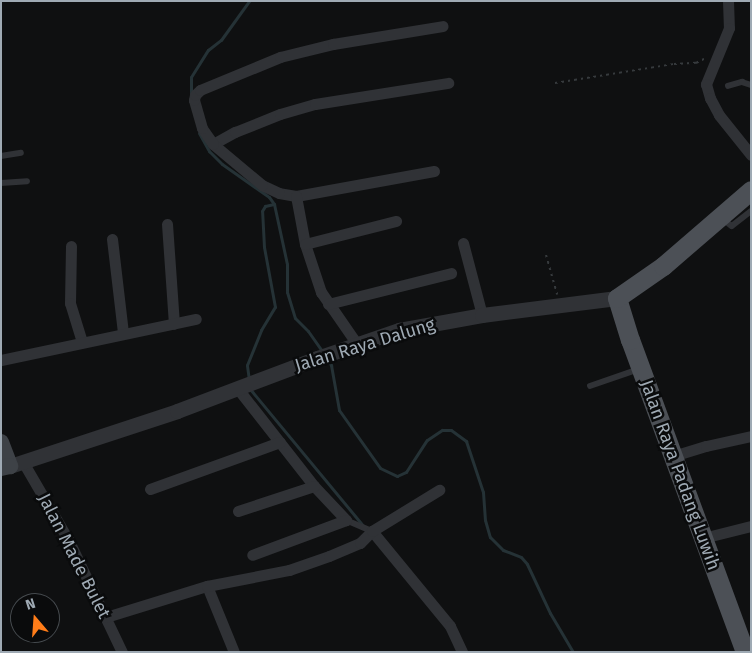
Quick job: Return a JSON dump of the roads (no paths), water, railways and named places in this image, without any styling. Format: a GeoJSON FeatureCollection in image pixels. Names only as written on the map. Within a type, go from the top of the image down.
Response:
{"type":"FeatureCollection","features":[{"type":"Feature","properties":{"kind":"main road","name":"Jalan Raya Dalung"},"geometry":{"type":"LineString","coordinates":[[617,298],[663,266],[751,190]]}},
{"type":"Feature","properties":{"kind":"main road","name":"Jalan Raya Padang Luwih"},"geometry":{"type":"LineString","coordinates":[[617,298],[641,369],[745,652]]}},
{"type":"Feature","properties":{"kind":"main road"},"geometry":{"type":"LineString","coordinates":[[1,442],[11,465]]}},
{"type":"Feature","properties":{"kind":"street"},"geometry":{"type":"LineString","coordinates":[[728,1],[729,28],[708,77],[708,92],[719,115],[751,155]]}},
{"type":"Feature","properties":{"kind":"street"},"geometry":{"type":"LineString","coordinates":[[434,171],[296,196],[262,185],[213,144],[202,128],[194,95],[200,90],[296,53],[333,44],[442,26]]}},
{"type":"Feature","properties":{"kind":"street"},"geometry":{"type":"LineString","coordinates":[[213,144],[236,132],[280,114],[315,104],[448,83]]}},
{"type":"Feature","properties":{"kind":"street"},"geometry":{"type":"LineString","coordinates":[[296,196],[305,244],[314,274],[328,304],[357,344]]}},
{"type":"Feature","properties":{"kind":"street"},"geometry":{"type":"LineString","coordinates":[[305,244],[396,221]]}},
{"type":"Feature","properties":{"kind":"street"},"geometry":{"type":"LineString","coordinates":[[167,224],[174,324]]}},
{"type":"Feature","properties":{"kind":"street"},"geometry":{"type":"LineString","coordinates":[[112,239],[123,333]]}},
{"type":"Feature","properties":{"kind":"street"},"geometry":{"type":"LineString","coordinates":[[462,243],[482,314]]}},
{"type":"Feature","properties":{"kind":"street"},"geometry":{"type":"LineString","coordinates":[[71,246],[70,303],[82,342]]}},
{"type":"Feature","properties":{"kind":"street"},"geometry":{"type":"LineString","coordinates":[[328,304],[450,273]]}},
{"type":"Feature","properties":{"kind":"street","name":"Jalan Raya Dalung"},"geometry":{"type":"LineString","coordinates":[[11,465],[238,389],[337,350],[422,324],[482,314],[617,298]]}},
{"type":"Feature","properties":{"kind":"street"},"geometry":{"type":"LineString","coordinates":[[1,360],[196,319]]}},
{"type":"Feature","properties":{"kind":"street"},"geometry":{"type":"LineString","coordinates":[[238,389],[314,486],[346,520],[252,554]]}},
{"type":"Feature","properties":{"kind":"street"},"geometry":{"type":"LineString","coordinates":[[673,456],[751,436]]}},
{"type":"Feature","properties":{"kind":"street"},"geometry":{"type":"LineString","coordinates":[[150,489],[280,442]]}},
{"type":"Feature","properties":{"kind":"street","name":"Jalan Made Bulet"},"geometry":{"type":"LineString","coordinates":[[11,465],[69,541],[122,652]]}},
{"type":"Feature","properties":{"kind":"street"},"geometry":{"type":"LineString","coordinates":[[238,511],[314,486]]}},
{"type":"Feature","properties":{"kind":"street"},"geometry":{"type":"LineString","coordinates":[[106,617],[207,586],[305,564],[358,544],[372,531],[439,490]]}},
{"type":"Feature","properties":{"kind":"street"},"geometry":{"type":"LineString","coordinates":[[703,538],[751,526]]}},
{"type":"Feature","properties":{"kind":"street"},"geometry":{"type":"LineString","coordinates":[[372,531],[450,626],[462,652]]}},
{"type":"Feature","properties":{"kind":"street"},"geometry":{"type":"LineString","coordinates":[[207,586],[234,652]]}},
{"type":"Feature","properties":{"kind":"lane"},"geometry":{"type":"LineString","coordinates":[[728,86],[742,82],[751,86]]}},
{"type":"Feature","properties":{"kind":"lane"},"geometry":{"type":"LineString","coordinates":[[1,156],[21,153]]}},
{"type":"Feature","properties":{"kind":"lane"},"geometry":{"type":"LineString","coordinates":[[1,183],[27,181]]}},
{"type":"Feature","properties":{"kind":"lane"},"geometry":{"type":"LineString","coordinates":[[721,217],[732,226],[751,212]]}},
{"type":"Feature","properties":{"kind":"lane"},"geometry":{"type":"LineString","coordinates":[[590,386],[641,369]]}},
{"type":"Feature","properties":{"kind":"lane"},"geometry":{"type":"LineString","coordinates":[[346,520],[372,531]]}},
{"type":"Feature","properties":{"kind":"waterway"},"geometry":{"type":"LineString","coordinates":[[191,93],[191,77],[208,50],[221,40],[249,1]]}},
{"type":"Feature","properties":{"kind":"waterway"},"geometry":{"type":"LineString","coordinates":[[199,133],[209,151],[222,164],[269,197],[274,204],[287,264],[287,292],[295,318],[308,331],[322,351]]}},
{"type":"Feature","properties":{"kind":"waterway"},"geometry":{"type":"LineString","coordinates":[[249,380],[247,365],[261,330],[275,307],[264,247],[262,211],[265,206],[274,204]]}},
{"type":"Feature","properties":{"kind":"waterway"},"geometry":{"type":"LineString","coordinates":[[326,358],[331,365],[339,410],[380,468],[397,476],[406,472],[427,440],[442,430],[451,430],[466,441],[483,492],[485,520],[490,537],[503,550],[521,557],[527,564],[550,613],[573,652]]}},
{"type":"Feature","properties":{"kind":"waterway"},"geometry":{"type":"LineString","coordinates":[[250,389],[364,527]]}}]}
